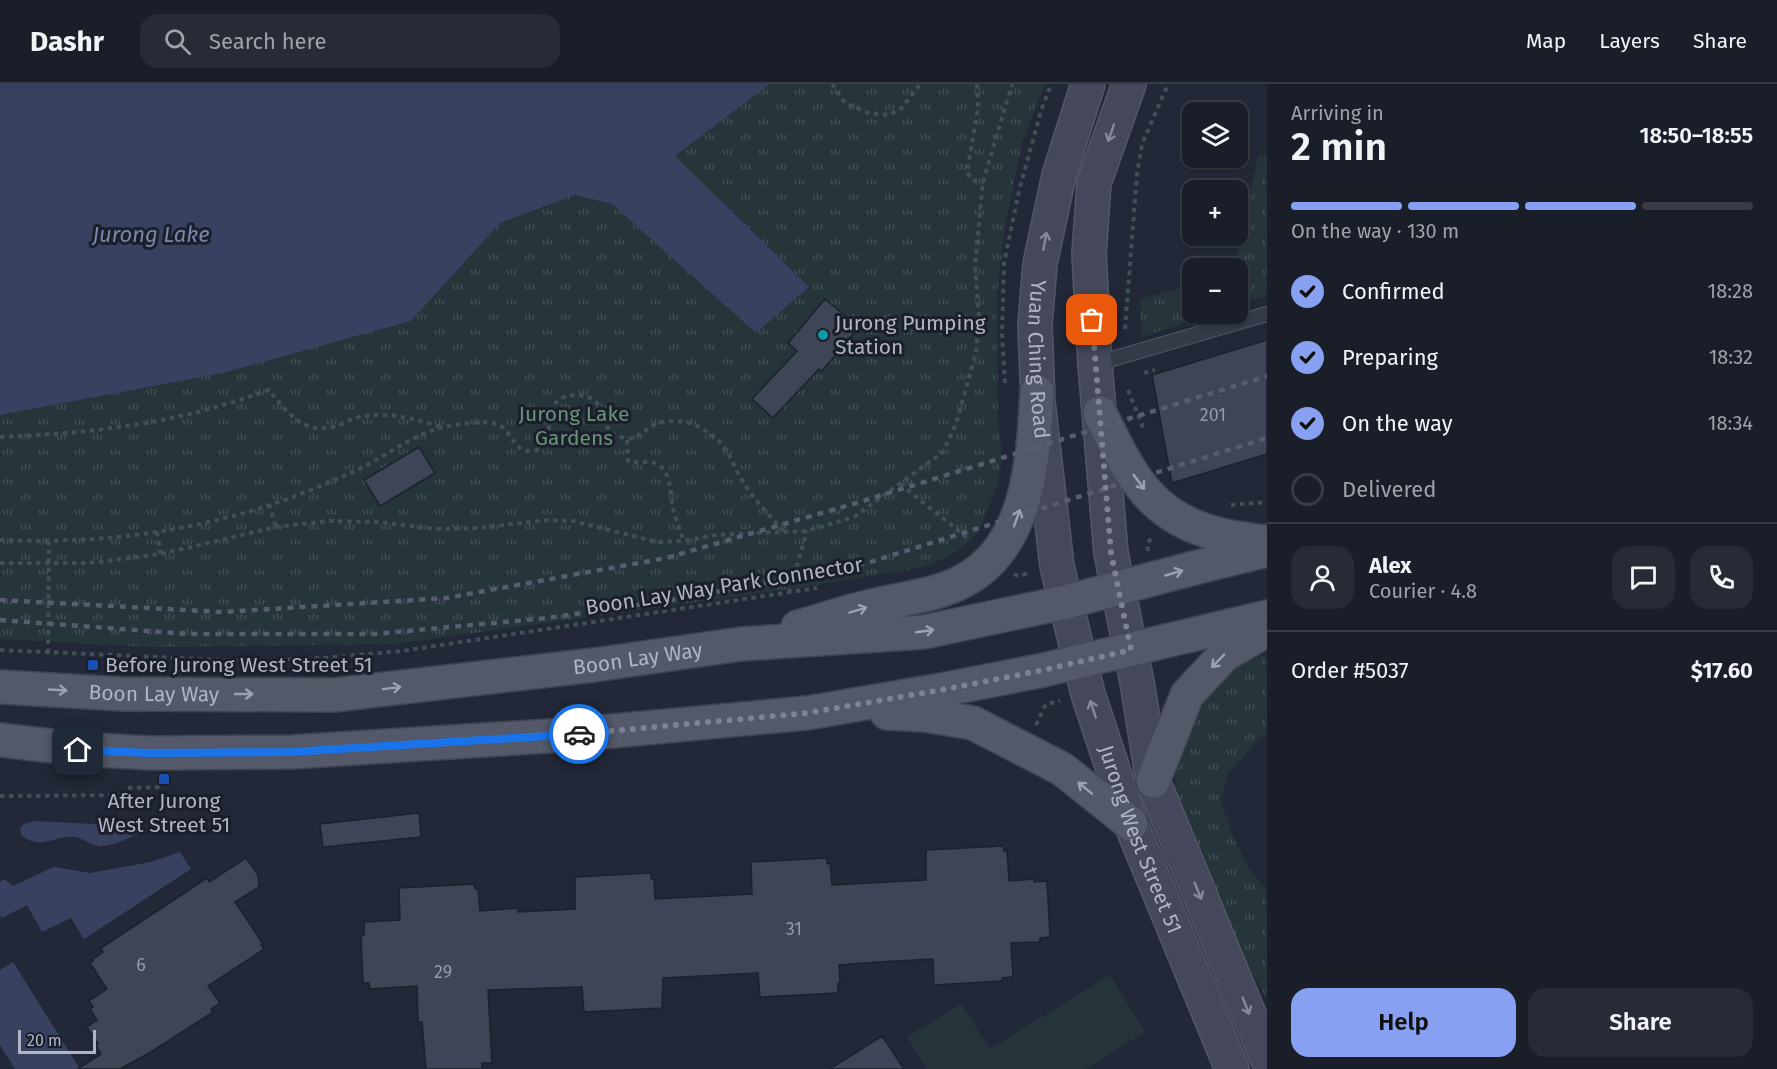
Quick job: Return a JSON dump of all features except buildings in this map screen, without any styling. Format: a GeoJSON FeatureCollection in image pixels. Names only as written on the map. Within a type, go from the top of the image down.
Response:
{"type":"FeatureCollection","features":[{"type":"Feature","properties":{"kind":"main road"},"geometry":{"type":"LineString","coordinates":[[741,644],[867,607],[927,594],[965,581],[994,558],[1011,534],[1022,503],[1034,452],[1021,391]]}},
{"type":"Feature","properties":{"kind":"main road"},"geometry":{"type":"LineString","coordinates":[[1100,413],[1125,464],[1149,496],[1169,514],[1195,527],[1222,535],[1267,542]]}},
{"type":"Feature","properties":{"kind":"main road","name":"Boon Lay Way"},"geometry":{"type":"LineString","coordinates":[[0,687],[122,694],[334,695],[594,665],[741,644],[924,632],[1066,602],[1267,550]]}},
{"type":"Feature","properties":{"kind":"main road"},"geometry":{"type":"LineString","coordinates":[[807,713],[941,690],[1081,662],[1267,617]]}},
{"type":"Feature","properties":{"kind":"main road"},"geometry":{"type":"LineString","coordinates":[[1153,781],[1187,695],[1224,655],[1267,630]]}},
{"type":"Feature","properties":{"kind":"main road"},"geometry":{"type":"LineString","coordinates":[[0,740],[78,750],[150,753],[291,752],[580,734],[807,713],[872,712],[924,715],[973,723],[1062,769],[1131,824]]}},
{"type":"Feature","properties":{"kind":"street","name":"Yuan Ching Road"},"geometry":{"type":"LineString","coordinates":[[1066,602],[1021,391],[1035,325],[1040,264],[1059,176],[1088,84]]}},
{"type":"Feature","properties":{"kind":"street"},"geometry":{"type":"LineString","coordinates":[[1129,84],[1094,183],[1089,254],[1095,364],[1111,553],[1131,650]]}},
{"type":"Feature","properties":{"kind":"street","name":"Jurong West Street 51"},"geometry":{"type":"LineString","coordinates":[[1066,602],[1088,694],[1131,824],[1232,1069]]}},
{"type":"Feature","properties":{"kind":"street","name":"Jurong West Street 51"},"geometry":{"type":"LineString","coordinates":[[1131,650],[1153,781],[1267,1058]]}},
{"type":"Feature","properties":{"kind":"lane"},"geometry":{"type":"LineString","coordinates":[[1095,364],[1267,314]]}},
{"type":"Feature","properties":{"kind":"path"},"geometry":{"type":"LineString","coordinates":[[832,84],[845,103],[868,113],[889,115],[902,108],[920,84]]}},
{"type":"Feature","properties":{"kind":"path"},"geometry":{"type":"LineString","coordinates":[[978,84],[978,108],[967,172],[972,180],[983,182]]}},
{"type":"Feature","properties":{"kind":"path"},"geometry":{"type":"LineString","coordinates":[[0,563],[89,563],[161,554],[276,527],[330,521],[381,522],[435,529],[479,528],[548,520],[573,521],[657,543],[715,535],[807,531],[854,517],[943,452],[956,424],[976,353],[979,317],[975,265],[983,182],[1012,84]]}},
{"type":"Feature","properties":{"kind":"path"},"geometry":{"type":"LineString","coordinates":[[1021,391],[1002,335],[1004,263],[1019,191],[1041,111],[1051,84]]}},
{"type":"Feature","properties":{"kind":"path"},"geometry":{"type":"LineString","coordinates":[[1125,332],[1137,174],[1142,144],[1168,84]]}},
{"type":"Feature","properties":{"kind":"path"},"geometry":{"type":"LineString","coordinates":[[1125,380],[1145,432]]}},
{"type":"Feature","properties":{"kind":"path"},"geometry":{"type":"LineString","coordinates":[[0,437],[92,431],[146,423],[216,408],[269,390],[290,416],[300,423],[320,429],[334,427],[358,417],[381,415],[407,417],[442,427]]}},
{"type":"Feature","properties":{"kind":"path"},"geometry":{"type":"LineString","coordinates":[[0,540],[49,542],[94,540],[157,532],[221,520],[314,488],[362,468],[395,447],[429,430],[455,424],[496,423],[506,429],[516,446],[528,452],[540,450],[549,439],[549,419],[553,407],[562,398],[580,394],[594,399],[602,410],[612,434],[627,440],[640,436],[654,425],[676,420],[698,425],[717,438],[730,454],[744,484],[784,532]]}},
{"type":"Feature","properties":{"kind":"path"},"geometry":{"type":"LineString","coordinates":[[627,440],[628,461],[636,464],[654,462],[664,469],[669,480],[674,511],[684,541]]}},
{"type":"Feature","properties":{"kind":"path"},"geometry":{"type":"LineString","coordinates":[[900,484],[975,544]]}},
{"type":"Feature","properties":{"kind":"path"},"geometry":{"type":"LineString","coordinates":[[1225,506],[1267,502]]}},
{"type":"Feature","properties":{"kind":"path"},"geometry":{"type":"LineString","coordinates":[[269,504],[276,527]]}},
{"type":"Feature","properties":{"kind":"path"},"geometry":{"type":"LineString","coordinates":[[789,593],[807,531]]}},
{"type":"Feature","properties":{"kind":"path"},"geometry":{"type":"LineString","coordinates":[[157,532],[161,554]]}},
{"type":"Feature","properties":{"kind":"path"},"geometry":{"type":"LineString","coordinates":[[48,653],[49,542]]}},
{"type":"Feature","properties":{"kind":"path","name":"Boon Lay Way Park Connector"},"geometry":{"type":"LineString","coordinates":[[0,650],[246,661],[323,658],[402,651],[819,588]]}},
{"type":"Feature","properties":{"kind":"path"},"geometry":{"type":"LineString","coordinates":[[0,796],[127,795],[127,788],[163,787]]}},
{"type":"Feature","properties":{"kind":"green space","name":"Jurong Lake Gardens"},"geometry":{"type":"Polygon","coordinates":[[[770,84],[1045,84],[1022,143],[1006,221],[997,293],[998,423],[1002,453],[998,484],[978,533],[962,548],[946,558],[919,568],[797,588],[396,644],[148,647],[0,639],[0,415],[223,373],[411,321],[500,223],[575,195],[612,204],[756,332],[809,287],[674,156],[770,84]]]}},
{"type":"Feature","properties":{"kind":"green space"},"geometry":{"type":"Polygon","coordinates":[[[1267,154],[1267,295],[1248,302],[1248,258],[1236,258],[1239,246],[1248,246],[1248,203],[1258,157],[1267,154]]]}},
{"type":"Feature","properties":{"kind":"green space"},"geometry":{"type":"Polygon","coordinates":[[[1182,288],[1182,324],[1142,337],[1140,299],[1182,288]]]}},
{"type":"Feature","properties":{"kind":"green space"},"geometry":{"type":"Polygon","coordinates":[[[1267,654],[1267,734],[1259,739],[1228,774],[1221,802],[1233,836],[1248,867],[1267,891],[1267,999],[1176,837],[1174,801],[1180,750],[1188,731],[1205,703],[1205,693],[1233,669],[1267,654]]]}},
{"type":"Feature","properties":{"kind":"green space"},"geometry":{"type":"Polygon","coordinates":[[[1110,975],[1145,1032],[1086,1069],[927,1069],[907,1037],[961,1004],[990,1049],[1110,975]]]}},
{"type":"Feature","properties":{"kind":"water","name":"Jurong Lake"},"geometry":{"type":"Polygon","coordinates":[[[0,84],[770,84],[675,156],[809,287],[756,333],[612,204],[575,195],[500,223],[411,321],[223,373],[0,415],[0,84]]]}},
{"type":"Feature","properties":{"kind":"water"},"geometry":{"type":"Polygon","coordinates":[[[35,821],[133,826],[138,829],[139,833],[103,846],[76,837],[35,842],[21,835],[20,828],[24,824],[35,821]]]}},
{"type":"Feature","properties":{"kind":"water"},"geometry":{"type":"Polygon","coordinates":[[[180,852],[191,869],[84,939],[71,918],[42,932],[27,905],[2,918],[0,915],[0,882],[4,879],[13,886],[54,867],[90,873],[151,862],[180,852]]]}},
{"type":"Feature","properties":{"kind":"water"},"geometry":{"type":"Polygon","coordinates":[[[13,962],[80,1069],[15,1069],[0,1045],[0,970],[13,962]]]}},
{"type":"Feature","properties":{"kind":"railway"},"geometry":{"type":"LineString","coordinates":[[0,600],[222,612],[446,598],[666,558],[853,504],[1267,376]]}},
{"type":"Feature","properties":{"kind":"railway"},"geometry":{"type":"LineString","coordinates":[[0,620],[188,634],[375,634],[547,618],[679,599],[867,563],[1267,438]]}},
{"type":"Feature","properties":{"kind":"way so far"},"geometry":{"type":"LineString","coordinates":[[579,734],[807,713],[1039,671],[1131,650],[1111,553],[1092,320]]}},
{"type":"Feature","properties":{"kind":"place","name":"Jurong Pumping Station"},"geometry":{"type":"Point","coordinates":[823,335]}},
{"type":"Feature","properties":{"kind":"place","name":"Before Jurong West Street 51"},"geometry":{"type":"Point","coordinates":[93,665]}},
{"type":"Feature","properties":{"kind":"place","name":"After Jurong West Street 51"},"geometry":{"type":"Point","coordinates":[164,779]}},
{"type":"Feature","properties":{"kind":"route"},"geometry":{"type":"LineString","coordinates":[[78,750],[150,753],[291,752],[579,734]]}}]}
